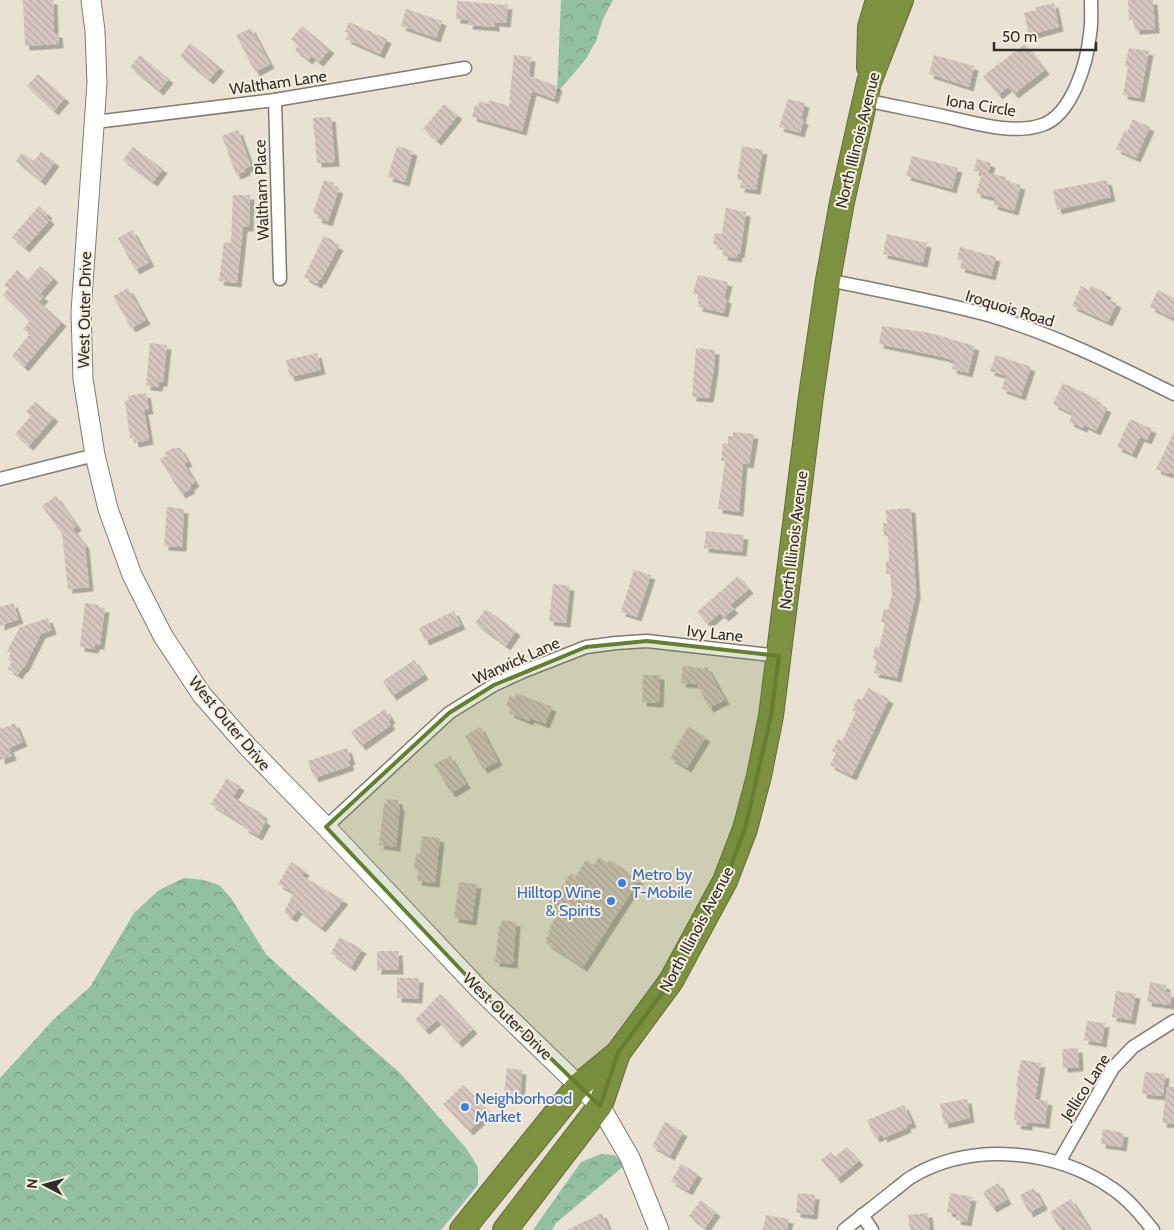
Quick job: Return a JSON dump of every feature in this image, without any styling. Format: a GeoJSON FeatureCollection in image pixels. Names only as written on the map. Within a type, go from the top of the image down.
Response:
{"type":"FeatureCollection","features":[{"type":"Feature","properties":{"kind":"highway"},"geometry":{"type":"LineString","coordinates":[[867,91],[870,27],[878,0]]}},
{"type":"Feature","properties":{"kind":"highway","name":"North Illinois Avenue"},"geometry":{"type":"LineString","coordinates":[[618,1053],[671,981],[725,881],[745,829],[770,716],[828,280],[842,202],[867,91],[901,0]]}},
{"type":"Feature","properties":{"kind":"highway"},"geometry":{"type":"LineString","coordinates":[[462,1230],[579,1085],[618,1053]]}},
{"type":"Feature","properties":{"kind":"highway"},"geometry":{"type":"LineString","coordinates":[[505,1230],[600,1106],[618,1053]]}},
{"type":"Feature","properties":{"kind":"street","name":"West Outer Drive"},"geometry":{"type":"LineString","coordinates":[[91,0],[95,31],[97,83],[83,274],[81,343],[83,380],[95,455],[108,509],[132,575],[163,636],[202,695],[248,747],[479,989],[600,1106],[630,1158],[659,1230]]}},
{"type":"Feature","properties":{"kind":"street","name":"Iona Circle"},"geometry":{"type":"LineString","coordinates":[[867,91],[995,127],[1018,128],[1042,125],[1064,109],[1075,90],[1090,34],[1090,0]]}},
{"type":"Feature","properties":{"kind":"street","name":"Waltham Lane"},"geometry":{"type":"LineString","coordinates":[[95,122],[275,100],[465,68]]}},
{"type":"Feature","properties":{"kind":"street","name":"Waltham Place"},"geometry":{"type":"LineString","coordinates":[[275,100],[280,279]]}},
{"type":"Feature","properties":{"kind":"street","name":"Iroquois Road"},"geometry":{"type":"LineString","coordinates":[[828,280],[973,312],[1017,325],[1068,344],[1174,394]]}},
{"type":"Feature","properties":{"kind":"street"},"geometry":{"type":"LineString","coordinates":[[0,479],[95,455]]}},
{"type":"Feature","properties":{"kind":"street","name":"Ivy Lane"},"geometry":{"type":"LineString","coordinates":[[646,641],[779,656]]}},
{"type":"Feature","properties":{"kind":"street","name":"Warwick Lane"},"geometry":{"type":"LineString","coordinates":[[326,827],[450,713],[476,695],[522,672],[586,647],[646,641]]}},
{"type":"Feature","properties":{"kind":"street","name":"Jellico Lane"},"geometry":{"type":"LineString","coordinates":[[1059,1162],[1113,1068],[1133,1048],[1174,1021]]}},
{"type":"Feature","properties":{"kind":"street"},"geometry":{"type":"LineString","coordinates":[[844,1230],[913,1176],[960,1159],[1006,1154],[1059,1162],[1085,1173],[1113,1190],[1138,1211],[1153,1230]]}},
{"type":"Feature","properties":{"kind":"street"},"geometry":{"type":"LineString","coordinates":[[862,1216],[872,1230]]}},
{"type":"Feature","properties":{"kind":"highlighted area"},"geometry":{"type":"Polygon","coordinates":[[[647,641],[779,656],[771,716],[745,829],[725,881],[671,981],[618,1053],[600,1106],[479,989],[326,827],[449,713],[494,685],[586,647],[647,641]]]}},
{"type":"Feature","properties":{"kind":"green space"},"geometry":{"type":"Polygon","coordinates":[[[561,0],[613,0],[603,19],[596,41],[586,59],[557,93],[561,0]]]}},
{"type":"Feature","properties":{"kind":"green space"},"geometry":{"type":"Polygon","coordinates":[[[184,878],[203,880],[219,885],[231,898],[266,954],[400,1073],[466,1148],[478,1167],[478,1185],[441,1230],[0,1230],[0,1078],[54,1019],[90,987],[134,913],[159,890],[184,878]]]}},
{"type":"Feature","properties":{"kind":"green space"},"geometry":{"type":"Polygon","coordinates":[[[601,1154],[614,1155],[625,1165],[556,1223],[552,1230],[533,1230],[581,1162],[601,1154]]]}},
{"type":"Feature","properties":{"kind":"building"},"geometry":{"type":"Polygon","coordinates":[[[23,0],[53,0],[54,33],[58,33],[59,44],[25,46],[23,0]]]}},
{"type":"Feature","properties":{"kind":"building"},"geometry":{"type":"Polygon","coordinates":[[[1128,0],[1153,0],[1155,29],[1135,30],[1134,20],[1129,20],[1128,0]]]}},
{"type":"Feature","properties":{"kind":"building"},"geometry":{"type":"Polygon","coordinates":[[[457,1],[508,5],[506,23],[495,22],[495,27],[468,25],[469,20],[456,19],[457,1]]]}},
{"type":"Feature","properties":{"kind":"building"},"geometry":{"type":"Polygon","coordinates":[[[1054,3],[1059,27],[1029,35],[1024,13],[1036,10],[1036,7],[1054,3]]]}},
{"type":"Feature","properties":{"kind":"building"},"geometry":{"type":"Polygon","coordinates":[[[406,9],[442,21],[436,38],[401,26],[406,9]]]}},
{"type":"Feature","properties":{"kind":"building"},"geometry":{"type":"Polygon","coordinates":[[[349,22],[387,39],[380,54],[346,39],[349,33],[345,32],[349,22]]]}},
{"type":"Feature","properties":{"kind":"building"},"geometry":{"type":"Polygon","coordinates":[[[302,26],[330,49],[319,62],[311,56],[308,60],[295,50],[298,45],[291,39],[302,26]]]}},
{"type":"Feature","properties":{"kind":"building"},"geometry":{"type":"Polygon","coordinates":[[[251,28],[270,64],[255,72],[236,35],[251,28]]]}},
{"type":"Feature","properties":{"kind":"building"},"geometry":{"type":"Polygon","coordinates":[[[190,43],[220,67],[209,80],[180,56],[190,43]]]}},
{"type":"Feature","properties":{"kind":"building"},"geometry":{"type":"Polygon","coordinates":[[[1025,44],[1045,70],[1014,94],[1008,87],[998,95],[983,76],[1025,44]]]}},
{"type":"Feature","properties":{"kind":"building"},"geometry":{"type":"Polygon","coordinates":[[[1129,48],[1149,51],[1140,98],[1123,95],[1128,67],[1125,66],[1129,48]]]}},
{"type":"Feature","properties":{"kind":"building"},"geometry":{"type":"Polygon","coordinates":[[[140,55],[169,79],[159,91],[130,67],[140,55]]]}},
{"type":"Feature","properties":{"kind":"building"},"geometry":{"type":"Polygon","coordinates":[[[514,55],[531,57],[529,76],[558,86],[554,99],[532,91],[522,131],[472,117],[475,105],[478,106],[480,101],[488,104],[489,100],[509,106],[514,55]]]}},
{"type":"Feature","properties":{"kind":"building"},"geometry":{"type":"Polygon","coordinates":[[[934,55],[974,66],[969,87],[929,74],[934,55]]]}},
{"type":"Feature","properties":{"kind":"building"},"geometry":{"type":"Polygon","coordinates":[[[38,74],[65,98],[54,111],[27,86],[38,74]]]}},
{"type":"Feature","properties":{"kind":"building"},"geometry":{"type":"Polygon","coordinates":[[[788,99],[805,103],[801,119],[804,120],[800,133],[779,127],[788,99]]]}},
{"type":"Feature","properties":{"kind":"building"},"geometry":{"type":"Polygon","coordinates":[[[444,104],[458,115],[437,141],[423,129],[444,104]]]}},
{"type":"Feature","properties":{"kind":"building"},"geometry":{"type":"Polygon","coordinates":[[[331,117],[335,162],[317,163],[313,118],[331,117]]]}},
{"type":"Feature","properties":{"kind":"building"},"geometry":{"type":"Polygon","coordinates":[[[1133,119],[1150,127],[1136,158],[1116,149],[1125,130],[1127,132],[1133,119]]]}},
{"type":"Feature","properties":{"kind":"building"},"geometry":{"type":"Polygon","coordinates":[[[238,130],[251,166],[246,168],[246,171],[236,175],[222,136],[238,130]]]}},
{"type":"Feature","properties":{"kind":"building"},"geometry":{"type":"Polygon","coordinates":[[[397,146],[413,151],[405,182],[388,177],[397,146]]]}},
{"type":"Feature","properties":{"kind":"building"},"geometry":{"type":"Polygon","coordinates":[[[742,146],[763,150],[756,190],[740,188],[742,180],[737,180],[742,146]]]}},
{"type":"Feature","properties":{"kind":"building"},"geometry":{"type":"Polygon","coordinates":[[[133,147],[163,169],[153,182],[123,160],[133,147]]]}},
{"type":"Feature","properties":{"kind":"building"},"geometry":{"type":"Polygon","coordinates":[[[41,152],[55,162],[41,181],[16,161],[22,153],[34,161],[41,152]]]}},
{"type":"Feature","properties":{"kind":"building"},"geometry":{"type":"Polygon","coordinates":[[[912,156],[958,168],[952,189],[906,176],[912,156]]]}},
{"type":"Feature","properties":{"kind":"building"},"geometry":{"type":"Polygon","coordinates":[[[977,159],[991,163],[988,173],[1006,177],[1005,181],[1021,185],[1014,211],[993,205],[995,198],[976,193],[982,173],[974,171],[977,159]]]}},
{"type":"Feature","properties":{"kind":"building"},"geometry":{"type":"Polygon","coordinates":[[[324,180],[334,183],[333,187],[339,189],[328,222],[317,218],[318,215],[313,213],[324,180]]]}},
{"type":"Feature","properties":{"kind":"building"},"geometry":{"type":"Polygon","coordinates":[[[1107,180],[1111,197],[1057,210],[1053,190],[1107,180]]]}},
{"type":"Feature","properties":{"kind":"building"},"geometry":{"type":"Polygon","coordinates":[[[233,195],[250,195],[249,227],[243,227],[237,283],[219,281],[224,242],[231,243],[233,195]]]}},
{"type":"Feature","properties":{"kind":"building"},"geometry":{"type":"Polygon","coordinates":[[[39,206],[48,214],[46,216],[50,220],[25,248],[12,237],[39,206]]]}},
{"type":"Feature","properties":{"kind":"building"},"geometry":{"type":"Polygon","coordinates":[[[726,208],[746,212],[740,254],[738,253],[737,258],[723,256],[724,250],[718,249],[719,245],[713,244],[715,233],[722,234],[726,208]]]}},
{"type":"Feature","properties":{"kind":"building"},"geometry":{"type":"Polygon","coordinates":[[[132,230],[150,262],[135,270],[118,238],[132,230]]]}},
{"type":"Feature","properties":{"kind":"building"},"geometry":{"type":"Polygon","coordinates":[[[887,234],[927,243],[923,263],[883,254],[887,234]]]}},
{"type":"Feature","properties":{"kind":"building"},"geometry":{"type":"Polygon","coordinates":[[[324,236],[335,241],[334,244],[339,246],[317,284],[304,277],[324,236]]]}},
{"type":"Feature","properties":{"kind":"building"},"geometry":{"type":"Polygon","coordinates":[[[960,247],[996,257],[991,276],[960,268],[962,261],[957,259],[960,247]]]}},
{"type":"Feature","properties":{"kind":"building"},"geometry":{"type":"Polygon","coordinates":[[[40,266],[54,278],[40,294],[44,297],[39,302],[62,322],[24,367],[12,356],[30,334],[23,329],[30,321],[3,295],[9,288],[4,285],[17,270],[28,280],[40,266]]]}},
{"type":"Feature","properties":{"kind":"building"},"geometry":{"type":"Polygon","coordinates":[[[698,275],[728,282],[724,298],[727,299],[724,313],[698,307],[699,295],[693,294],[698,275]]]}},
{"type":"Feature","properties":{"kind":"building"},"geometry":{"type":"Polygon","coordinates":[[[1081,286],[1089,290],[1091,286],[1107,293],[1105,298],[1117,303],[1108,322],[1072,306],[1081,286]]]}},
{"type":"Feature","properties":{"kind":"building"},"geometry":{"type":"Polygon","coordinates":[[[128,288],[146,320],[131,328],[113,296],[128,288]]]}},
{"type":"Feature","properties":{"kind":"building"},"geometry":{"type":"Polygon","coordinates":[[[1158,290],[1174,298],[1174,319],[1150,307],[1158,290]]]}},
{"type":"Feature","properties":{"kind":"building"},"geometry":{"type":"Polygon","coordinates":[[[882,326],[930,333],[975,346],[968,373],[952,369],[954,361],[943,357],[879,344],[882,326]]]}},
{"type":"Feature","properties":{"kind":"building"},"geometry":{"type":"Polygon","coordinates":[[[150,343],[167,345],[163,382],[159,382],[158,387],[146,386],[150,343]]]}},
{"type":"Feature","properties":{"kind":"building"},"geometry":{"type":"Polygon","coordinates":[[[696,348],[715,350],[709,398],[692,397],[696,348]]]}},
{"type":"Feature","properties":{"kind":"building"},"geometry":{"type":"Polygon","coordinates":[[[317,353],[321,370],[290,377],[286,360],[317,353]]]}},
{"type":"Feature","properties":{"kind":"building"},"geometry":{"type":"Polygon","coordinates":[[[996,355],[1031,367],[1021,396],[1002,389],[1006,376],[990,371],[996,355]]]}},
{"type":"Feature","properties":{"kind":"building"},"geometry":{"type":"Polygon","coordinates":[[[1063,383],[1097,399],[1095,402],[1107,408],[1096,431],[1084,425],[1083,428],[1069,422],[1073,414],[1053,404],[1063,383]]]}},
{"type":"Feature","properties":{"kind":"building"},"geometry":{"type":"Polygon","coordinates":[[[146,393],[149,410],[144,410],[149,440],[134,443],[133,438],[130,438],[125,401],[129,400],[128,396],[146,393]]]}},
{"type":"Feature","properties":{"kind":"building"},"geometry":{"type":"Polygon","coordinates":[[[35,402],[54,417],[29,446],[15,434],[31,416],[26,412],[35,402]]]}},
{"type":"Feature","properties":{"kind":"building"},"geometry":{"type":"Polygon","coordinates":[[[1130,419],[1152,429],[1147,440],[1140,437],[1132,454],[1117,447],[1130,419]]]}},
{"type":"Feature","properties":{"kind":"building"},"geometry":{"type":"Polygon","coordinates":[[[733,432],[754,434],[749,464],[743,463],[739,512],[718,509],[725,461],[721,461],[723,443],[728,444],[728,436],[733,436],[733,432]]]}},
{"type":"Feature","properties":{"kind":"building"},"geometry":{"type":"Polygon","coordinates":[[[1174,432],[1174,474],[1169,472],[1168,474],[1156,469],[1174,432]]]}},
{"type":"Feature","properties":{"kind":"building"},"geometry":{"type":"Polygon","coordinates":[[[173,448],[180,448],[188,462],[184,464],[195,482],[190,486],[191,489],[181,494],[160,459],[166,456],[164,453],[173,448]]]}},
{"type":"Feature","properties":{"kind":"building"},"geometry":{"type":"Polygon","coordinates":[[[56,496],[77,526],[73,529],[85,545],[89,587],[68,589],[62,534],[42,506],[56,496]]]}},
{"type":"Feature","properties":{"kind":"building"},"geometry":{"type":"Polygon","coordinates":[[[167,507],[184,509],[182,547],[164,546],[167,507]]]}},
{"type":"Feature","properties":{"kind":"building"},"geometry":{"type":"Polygon","coordinates":[[[911,508],[916,594],[897,678],[874,673],[877,660],[873,659],[875,647],[879,648],[885,623],[881,622],[884,609],[888,610],[892,595],[890,574],[886,574],[886,561],[889,561],[888,536],[884,536],[883,523],[887,523],[886,510],[911,508]]]}},
{"type":"Feature","properties":{"kind":"building"},"geometry":{"type":"Polygon","coordinates":[[[706,531],[744,535],[742,552],[704,548],[706,531]]]}},
{"type":"Feature","properties":{"kind":"building"},"geometry":{"type":"Polygon","coordinates":[[[634,570],[651,575],[637,617],[621,612],[634,570]]]}},
{"type":"Feature","properties":{"kind":"building"},"geometry":{"type":"Polygon","coordinates":[[[738,576],[749,589],[730,605],[734,609],[724,617],[720,613],[707,624],[697,612],[738,576]]]}},
{"type":"Feature","properties":{"kind":"building"},"geometry":{"type":"Polygon","coordinates":[[[553,584],[570,586],[566,623],[549,621],[553,584]]]}},
{"type":"Feature","properties":{"kind":"building"},"geometry":{"type":"Polygon","coordinates":[[[13,603],[19,619],[0,626],[0,607],[13,603]]]}},
{"type":"Feature","properties":{"kind":"building"},"geometry":{"type":"Polygon","coordinates":[[[85,603],[105,608],[100,645],[95,645],[94,649],[80,647],[85,603]]]}},
{"type":"Feature","properties":{"kind":"building"},"geometry":{"type":"Polygon","coordinates":[[[486,609],[516,631],[506,646],[475,623],[486,609]]]}},
{"type":"Feature","properties":{"kind":"building"},"geometry":{"type":"Polygon","coordinates":[[[454,611],[461,625],[425,641],[419,628],[454,611]]]}},
{"type":"Feature","properties":{"kind":"building"},"geometry":{"type":"Polygon","coordinates":[[[48,618],[52,630],[41,634],[24,668],[22,668],[18,675],[8,669],[12,662],[8,660],[11,653],[7,651],[20,627],[48,618]]]}},
{"type":"Feature","properties":{"kind":"building"},"geometry":{"type":"Polygon","coordinates":[[[414,660],[424,675],[392,696],[383,681],[414,660]]]}},
{"type":"Feature","properties":{"kind":"building"},"geometry":{"type":"Polygon","coordinates":[[[683,666],[702,669],[707,667],[725,700],[709,708],[697,684],[681,683],[683,666]]]}},
{"type":"Feature","properties":{"kind":"building"},"geometry":{"type":"Polygon","coordinates":[[[643,675],[660,675],[659,703],[642,702],[643,675]]]}},
{"type":"Feature","properties":{"kind":"building"},"geometry":{"type":"Polygon","coordinates":[[[868,688],[889,699],[852,776],[830,765],[836,753],[832,751],[838,739],[842,741],[856,712],[852,710],[858,698],[862,700],[868,688]]]}},
{"type":"Feature","properties":{"kind":"building"},"geometry":{"type":"Polygon","coordinates":[[[516,693],[552,707],[545,724],[530,718],[529,721],[509,713],[511,708],[506,706],[510,696],[515,698],[516,693]]]}},
{"type":"Feature","properties":{"kind":"building"},"geometry":{"type":"Polygon","coordinates":[[[385,709],[391,719],[388,721],[391,725],[361,746],[351,732],[385,709]]]}},
{"type":"Feature","properties":{"kind":"building"},"geometry":{"type":"Polygon","coordinates":[[[15,723],[23,742],[9,748],[12,756],[0,760],[0,727],[2,729],[15,723]]]}},
{"type":"Feature","properties":{"kind":"building"},"geometry":{"type":"Polygon","coordinates":[[[480,727],[498,761],[483,769],[465,736],[480,727]]]}},
{"type":"Feature","properties":{"kind":"building"},"geometry":{"type":"Polygon","coordinates":[[[688,727],[706,737],[687,768],[670,758],[688,727]]]}},
{"type":"Feature","properties":{"kind":"building"},"geometry":{"type":"Polygon","coordinates":[[[347,748],[351,760],[348,761],[350,766],[314,778],[308,761],[347,748]]]}},
{"type":"Feature","properties":{"kind":"building"},"geometry":{"type":"Polygon","coordinates":[[[450,756],[466,784],[451,793],[434,764],[450,756]]]}},
{"type":"Feature","properties":{"kind":"building"},"geometry":{"type":"Polygon","coordinates":[[[227,778],[240,786],[233,797],[263,814],[262,818],[266,821],[258,836],[211,804],[227,778]]]}},
{"type":"Feature","properties":{"kind":"building"},"geometry":{"type":"Polygon","coordinates":[[[387,799],[398,800],[398,805],[400,806],[396,847],[379,845],[384,803],[387,804],[387,799]]]}},
{"type":"Feature","properties":{"kind":"building"},"geometry":{"type":"Polygon","coordinates":[[[422,836],[440,838],[435,883],[417,881],[418,870],[414,869],[416,853],[420,854],[422,836]]]}},
{"type":"Feature","properties":{"kind":"building"},"geometry":{"type":"Polygon","coordinates":[[[599,857],[608,863],[610,860],[639,880],[583,967],[546,943],[550,933],[548,932],[549,928],[556,917],[550,913],[556,905],[549,902],[556,892],[558,893],[571,873],[576,876],[586,860],[594,865],[599,857]]]}},
{"type":"Feature","properties":{"kind":"building"},"geometry":{"type":"Polygon","coordinates":[[[291,862],[305,871],[302,876],[344,900],[321,928],[298,910],[292,918],[284,912],[294,893],[278,884],[291,862]]]}},
{"type":"Feature","properties":{"kind":"building"},"geometry":{"type":"Polygon","coordinates":[[[459,882],[477,884],[472,921],[454,918],[459,882]]]}},
{"type":"Feature","properties":{"kind":"building"},"geometry":{"type":"Polygon","coordinates":[[[502,920],[516,922],[513,964],[495,962],[499,925],[501,926],[502,920]]]}},
{"type":"Feature","properties":{"kind":"building"},"geometry":{"type":"Polygon","coordinates":[[[340,937],[362,949],[351,967],[331,953],[340,937]]]}},
{"type":"Feature","properties":{"kind":"building"},"geometry":{"type":"Polygon","coordinates":[[[377,951],[398,951],[399,970],[377,970],[377,951]]]}},
{"type":"Feature","properties":{"kind":"building"},"geometry":{"type":"Polygon","coordinates":[[[397,978],[419,978],[418,999],[397,998],[397,978]]]}},
{"type":"Feature","properties":{"kind":"building"},"geometry":{"type":"Polygon","coordinates":[[[1150,982],[1166,985],[1165,992],[1172,993],[1170,1005],[1147,1002],[1150,982]]]}},
{"type":"Feature","properties":{"kind":"building"},"geometry":{"type":"Polygon","coordinates":[[[1116,991],[1136,994],[1131,1020],[1112,1017],[1116,991]]]}},
{"type":"Feature","properties":{"kind":"building"},"geometry":{"type":"Polygon","coordinates":[[[440,994],[473,1029],[458,1043],[437,1020],[425,1030],[415,1020],[440,994]]]}},
{"type":"Feature","properties":{"kind":"building"},"geometry":{"type":"Polygon","coordinates":[[[1087,1021],[1105,1023],[1102,1043],[1084,1040],[1087,1021]]]}},
{"type":"Feature","properties":{"kind":"building"},"geometry":{"type":"Polygon","coordinates":[[[1078,1048],[1079,1067],[1063,1068],[1062,1049],[1078,1048]]]}},
{"type":"Feature","properties":{"kind":"building"},"geometry":{"type":"Polygon","coordinates":[[[1021,1060],[1041,1063],[1035,1099],[1048,1101],[1045,1124],[1028,1122],[1028,1126],[1016,1125],[1017,1120],[1014,1120],[1018,1087],[1016,1086],[1021,1060]]]}},
{"type":"Feature","properties":{"kind":"building"},"geometry":{"type":"Polygon","coordinates":[[[507,1068],[522,1070],[520,1097],[504,1095],[507,1068]]]}},
{"type":"Feature","properties":{"kind":"building"},"geometry":{"type":"Polygon","coordinates":[[[1145,1072],[1165,1074],[1163,1096],[1142,1094],[1145,1072]]]}},
{"type":"Feature","properties":{"kind":"building"},"geometry":{"type":"Polygon","coordinates":[[[463,1085],[489,1112],[469,1131],[443,1104],[463,1085]]]}},
{"type":"Feature","properties":{"kind":"building"},"geometry":{"type":"Polygon","coordinates":[[[1167,1087],[1174,1087],[1174,1124],[1162,1123],[1167,1087]]]}},
{"type":"Feature","properties":{"kind":"building"},"geometry":{"type":"Polygon","coordinates":[[[967,1099],[970,1118],[944,1124],[940,1104],[967,1099]]]}},
{"type":"Feature","properties":{"kind":"building"},"geometry":{"type":"Polygon","coordinates":[[[904,1105],[912,1123],[906,1125],[907,1128],[883,1138],[882,1135],[875,1138],[867,1120],[904,1105]]]}},
{"type":"Feature","properties":{"kind":"building"},"geometry":{"type":"Polygon","coordinates":[[[665,1122],[683,1132],[670,1156],[652,1146],[665,1122]]]}},
{"type":"Feature","properties":{"kind":"building"},"geometry":{"type":"Polygon","coordinates":[[[1103,1129],[1124,1133],[1122,1147],[1101,1144],[1103,1129]]]}},
{"type":"Feature","properties":{"kind":"building"},"geometry":{"type":"Polygon","coordinates":[[[847,1147],[859,1161],[837,1179],[821,1160],[831,1152],[835,1157],[847,1147]]]}},
{"type":"Feature","properties":{"kind":"building"},"geometry":{"type":"Polygon","coordinates":[[[681,1164],[698,1174],[688,1191],[671,1181],[681,1164]]]}},
{"type":"Feature","properties":{"kind":"building"},"geometry":{"type":"Polygon","coordinates":[[[998,1183],[1007,1200],[992,1208],[983,1192],[998,1183]]]}},
{"type":"Feature","properties":{"kind":"building"},"geometry":{"type":"Polygon","coordinates":[[[1034,1188],[1043,1205],[1029,1213],[1020,1195],[1034,1188]]]}},
{"type":"Feature","properties":{"kind":"building"},"geometry":{"type":"Polygon","coordinates":[[[798,1193],[815,1195],[813,1215],[796,1213],[798,1193]]]}},
{"type":"Feature","properties":{"kind":"building"},"geometry":{"type":"Polygon","coordinates":[[[950,1193],[972,1197],[967,1222],[956,1220],[957,1214],[947,1212],[950,1193]]]}},
{"type":"Feature","properties":{"kind":"building"},"geometry":{"type":"Polygon","coordinates":[[[1071,1199],[1090,1230],[1066,1230],[1064,1226],[1060,1229],[1050,1212],[1071,1199]]]}},
{"type":"Feature","properties":{"kind":"building"},"geometry":{"type":"Polygon","coordinates":[[[701,1200],[716,1212],[705,1228],[689,1216],[701,1200]]]}},
{"type":"Feature","properties":{"kind":"building"},"geometry":{"type":"Polygon","coordinates":[[[602,1213],[609,1230],[567,1230],[602,1213]]]}},
{"type":"Feature","properties":{"kind":"building"},"geometry":{"type":"Polygon","coordinates":[[[928,1213],[930,1230],[910,1230],[908,1215],[928,1213]]]}},
{"type":"Feature","properties":{"kind":"building"},"geometry":{"type":"Polygon","coordinates":[[[766,1215],[789,1219],[787,1230],[763,1230],[766,1215]]]}},
{"type":"Feature","properties":{"kind":"place","name":"Metro by T-Mobile"},"geometry":{"type":"Point","coordinates":[622,883]}},
{"type":"Feature","properties":{"kind":"place","name":"Hilltop Wine & Spirits"},"geometry":{"type":"Point","coordinates":[611,901]}},
{"type":"Feature","properties":{"kind":"place","name":"Neighborhood Market"},"geometry":{"type":"Point","coordinates":[465,1107]}}]}
